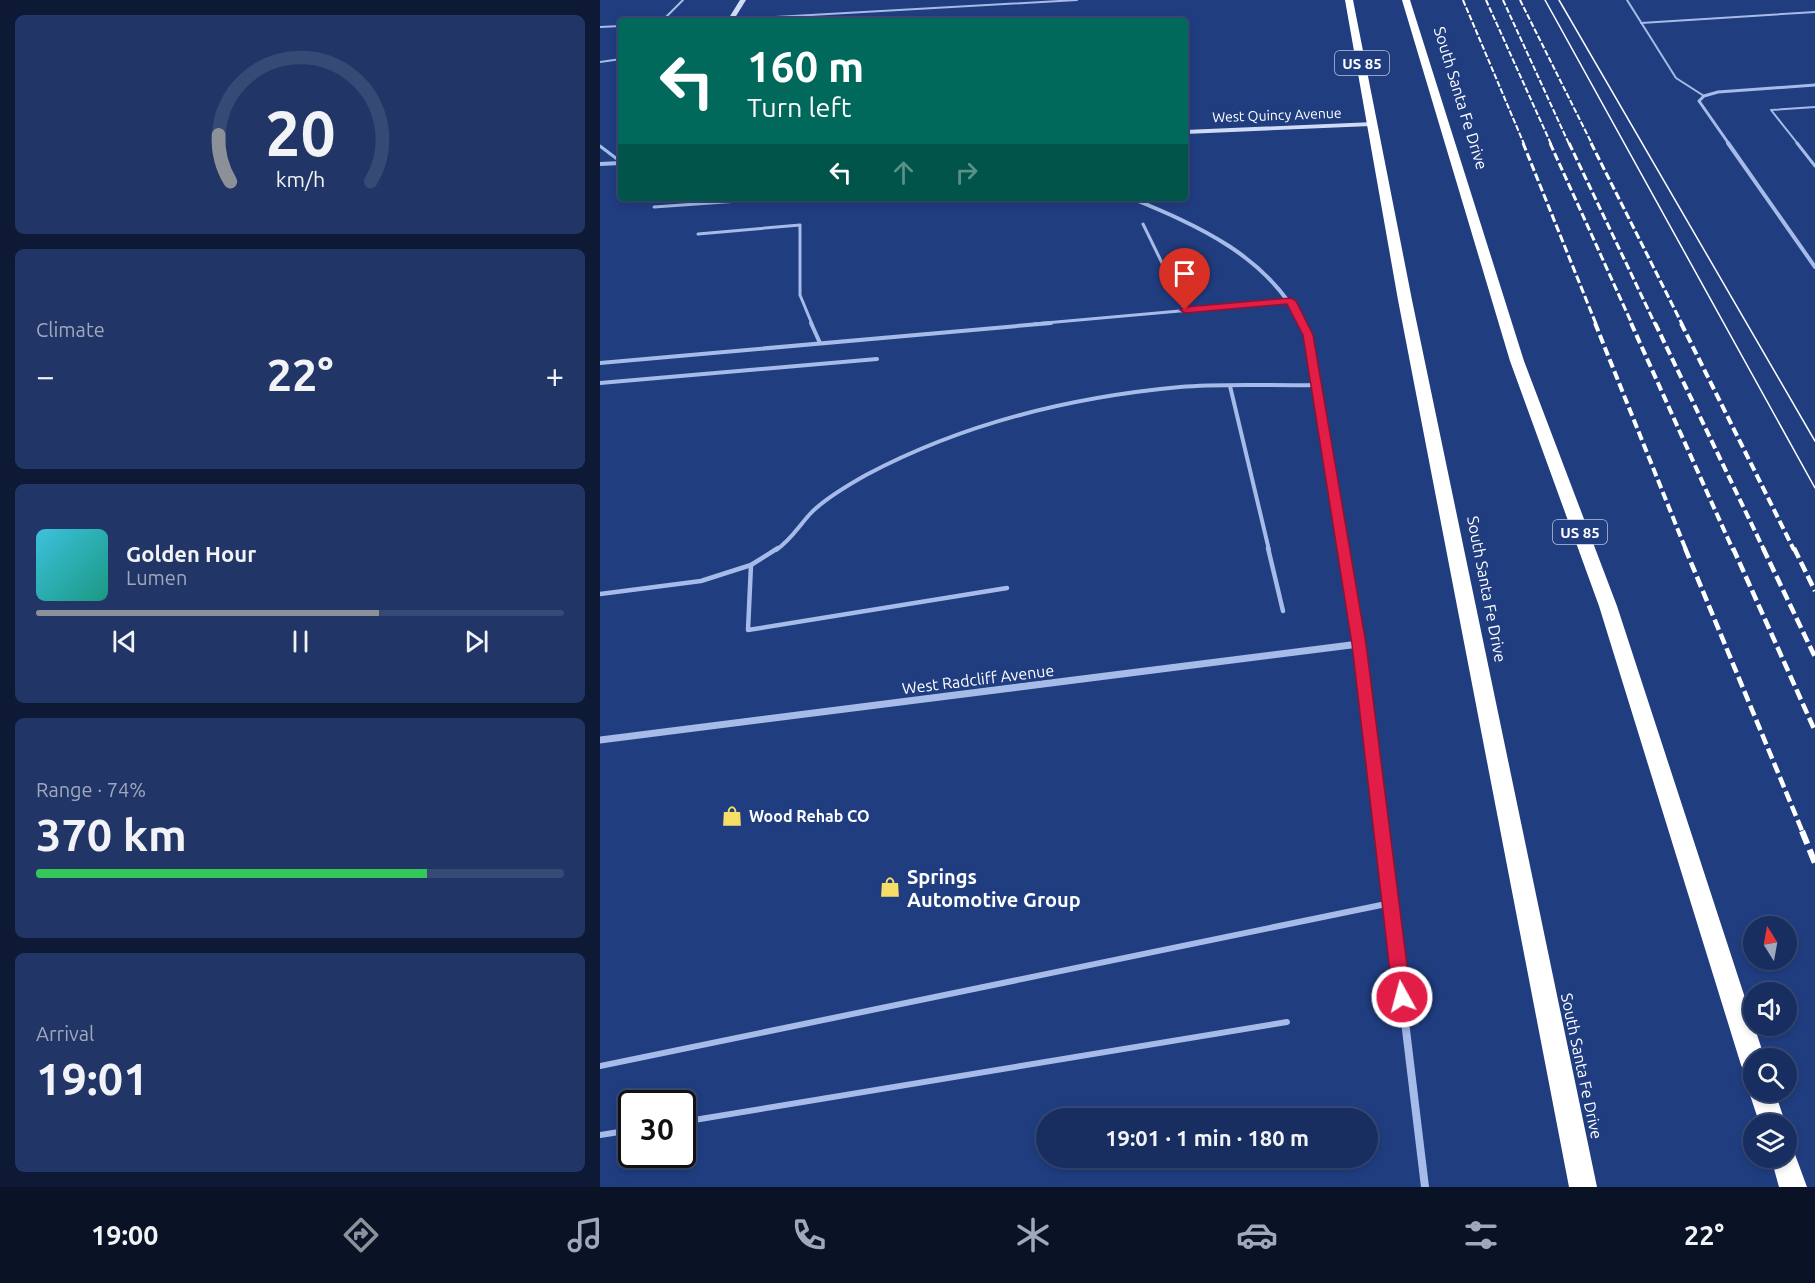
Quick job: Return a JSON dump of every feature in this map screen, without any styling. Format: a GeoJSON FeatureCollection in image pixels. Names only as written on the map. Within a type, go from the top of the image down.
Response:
{"type":"FeatureCollection","features":[{"type":"Feature","properties":{"kind":"highway","name":"South Santa Fe Drive"},"geometry":{"type":"LineString","coordinates":[[1349,0],[1367,88],[1371,124],[1583,1187]]}},
{"type":"Feature","properties":{"kind":"highway","name":"South Santa Fe Drive"},"geometry":{"type":"LineString","coordinates":[[1406,0],[1516,361],[1608,606],[1749,1048]]}},
{"type":"Feature","properties":{"kind":"highway"},"geometry":{"type":"LineString","coordinates":[[1787,1168],[1793,1187]]}},
{"type":"Feature","properties":{"kind":"street"},"geometry":{"type":"LineString","coordinates":[[731,18],[743,0]]}},
{"type":"Feature","properties":{"kind":"street"},"geometry":{"type":"LineString","coordinates":[[1815,85],[1738,90],[1704,96],[1700,101],[1704,110],[1815,267]]}},
{"type":"Feature","properties":{"kind":"street","name":"West Quincy Avenue"},"geometry":{"type":"LineString","coordinates":[[1188,132],[1371,124]]}},
{"type":"Feature","properties":{"kind":"street"},"geometry":{"type":"LineString","coordinates":[[600,164],[618,162]]}},
{"type":"Feature","properties":{"kind":"street"},"geometry":{"type":"LineString","coordinates":[[1138,201],[1213,234],[1247,257],[1282,288],[1308,335],[1359,644],[1425,1187]]}},
{"type":"Feature","properties":{"kind":"street","name":"West Radcliff Avenue"},"geometry":{"type":"LineString","coordinates":[[600,741],[1359,644]]}},
{"type":"Feature","properties":{"kind":"lane"},"geometry":{"type":"LineString","coordinates":[[665,18],[683,0]]}},
{"type":"Feature","properties":{"kind":"lane"},"geometry":{"type":"LineString","coordinates":[[981,5],[984,0]]}},
{"type":"Feature","properties":{"kind":"lane"},"geometry":{"type":"LineString","coordinates":[[763,18],[1077,0]]}},
{"type":"Feature","properties":{"kind":"lane"},"geometry":{"type":"LineString","coordinates":[[1627,0],[1676,78],[1704,96]]}},
{"type":"Feature","properties":{"kind":"lane"},"geometry":{"type":"LineString","coordinates":[[1641,23],[1815,12]]}},
{"type":"Feature","properties":{"kind":"lane"},"geometry":{"type":"LineString","coordinates":[[600,27],[618,26]]}},
{"type":"Feature","properties":{"kind":"lane"},"geometry":{"type":"LineString","coordinates":[[600,62],[618,59]]}},
{"type":"Feature","properties":{"kind":"lane"},"geometry":{"type":"LineString","coordinates":[[1815,107],[1771,110],[1815,166]]}},
{"type":"Feature","properties":{"kind":"lane"},"geometry":{"type":"LineString","coordinates":[[600,146],[618,160]]}},
{"type":"Feature","properties":{"kind":"lane"},"geometry":{"type":"LineString","coordinates":[[654,207],[738,201]]}},
{"type":"Feature","properties":{"kind":"lane"},"geometry":{"type":"LineString","coordinates":[[1143,224],[1185,310]]}},
{"type":"Feature","properties":{"kind":"lane"},"geometry":{"type":"LineString","coordinates":[[698,234],[800,225],[800,295],[820,343]]}},
{"type":"Feature","properties":{"kind":"lane"},"geometry":{"type":"LineString","coordinates":[[600,363],[1291,301]]}},
{"type":"Feature","properties":{"kind":"lane"},"geometry":{"type":"LineString","coordinates":[[600,383],[877,359]]}},
{"type":"Feature","properties":{"kind":"lane"},"geometry":{"type":"LineString","coordinates":[[600,594],[701,581],[751,565],[785,544],[812,512],[865,476],[925,448],[992,423],[1102,397],[1181,387],[1316,385]]}},
{"type":"Feature","properties":{"kind":"lane"},"geometry":{"type":"LineString","coordinates":[[1230,386],[1283,611]]}},
{"type":"Feature","properties":{"kind":"lane"},"geometry":{"type":"LineString","coordinates":[[751,565],[748,630],[1007,588]]}},
{"type":"Feature","properties":{"kind":"lane"},"geometry":{"type":"LineString","coordinates":[[600,1066],[1391,903]]}},
{"type":"Feature","properties":{"kind":"lane"},"geometry":{"type":"LineString","coordinates":[[696,1120],[1287,1022]]}},
{"type":"Feature","properties":{"kind":"lane"},"geometry":{"type":"LineString","coordinates":[[600,1135],[618,1132]]}},
{"type":"Feature","properties":{"kind":"tram line"},"geometry":{"type":"LineString","coordinates":[[1545,0],[1815,488]]}},
{"type":"Feature","properties":{"kind":"tram line"},"geometry":{"type":"LineString","coordinates":[[1559,0],[1815,441]]}},
{"type":"Feature","properties":{"kind":"railway"},"geometry":{"type":"LineString","coordinates":[[1463,0],[1524,144]]}},
{"type":"Feature","properties":{"kind":"railway"},"geometry":{"type":"LineString","coordinates":[[1486,0],[1551,144]]}},
{"type":"Feature","properties":{"kind":"railway"},"geometry":{"type":"LineString","coordinates":[[1503,0],[1569,144]]}},
{"type":"Feature","properties":{"kind":"railway"},"geometry":{"type":"LineString","coordinates":[[1520,0],[1592,144]]}},
{"type":"Feature","properties":{"kind":"railway"},"geometry":{"type":"LineString","coordinates":[[1523,143],[1596,324]]}},
{"type":"Feature","properties":{"kind":"railway"},"geometry":{"type":"LineString","coordinates":[[1550,143],[1632,324]]}},
{"type":"Feature","properties":{"kind":"railway"},"geometry":{"type":"LineString","coordinates":[[1569,143],[1655,324]]}},
{"type":"Feature","properties":{"kind":"railway"},"geometry":{"type":"LineString","coordinates":[[1591,143],[1682,324]]}},
{"type":"Feature","properties":{"kind":"railway"},"geometry":{"type":"LineString","coordinates":[[1595,323],[1686,550]]}},
{"type":"Feature","properties":{"kind":"railway"},"geometry":{"type":"LineString","coordinates":[[1631,323],[1733,550]]}},
{"type":"Feature","properties":{"kind":"railway"},"geometry":{"type":"LineString","coordinates":[[1655,323],[1764,550]]}},
{"type":"Feature","properties":{"kind":"railway"},"geometry":{"type":"LineString","coordinates":[[1681,323],[1794,550]]}},
{"type":"Feature","properties":{"kind":"railway"},"geometry":{"type":"LineString","coordinates":[[1685,548],[1803,833]]}},
{"type":"Feature","properties":{"kind":"railway"},"geometry":{"type":"LineString","coordinates":[[1733,548],[1815,731]]}},
{"type":"Feature","properties":{"kind":"railway"},"geometry":{"type":"LineString","coordinates":[[1763,548],[1815,657]]}},
{"type":"Feature","properties":{"kind":"railway"},"geometry":{"type":"LineString","coordinates":[[1794,548],[1815,591]]}},
{"type":"Feature","properties":{"kind":"railway"},"geometry":{"type":"LineString","coordinates":[[1802,831],[1815,863]]}},
{"type":"Feature","properties":{"kind":"place","name":"Wood Rehab CO"},"geometry":{"type":"Point","coordinates":[732,816]}},
{"type":"Feature","properties":{"kind":"place","name":"Springs Automotive Group"},"geometry":{"type":"Point","coordinates":[890,887]}},
{"type":"Feature","properties":{"kind":"route"},"geometry":{"type":"LineString","coordinates":[[1185,310],[1291,301],[1308,335],[1359,644],[1402,997]]}}]}
